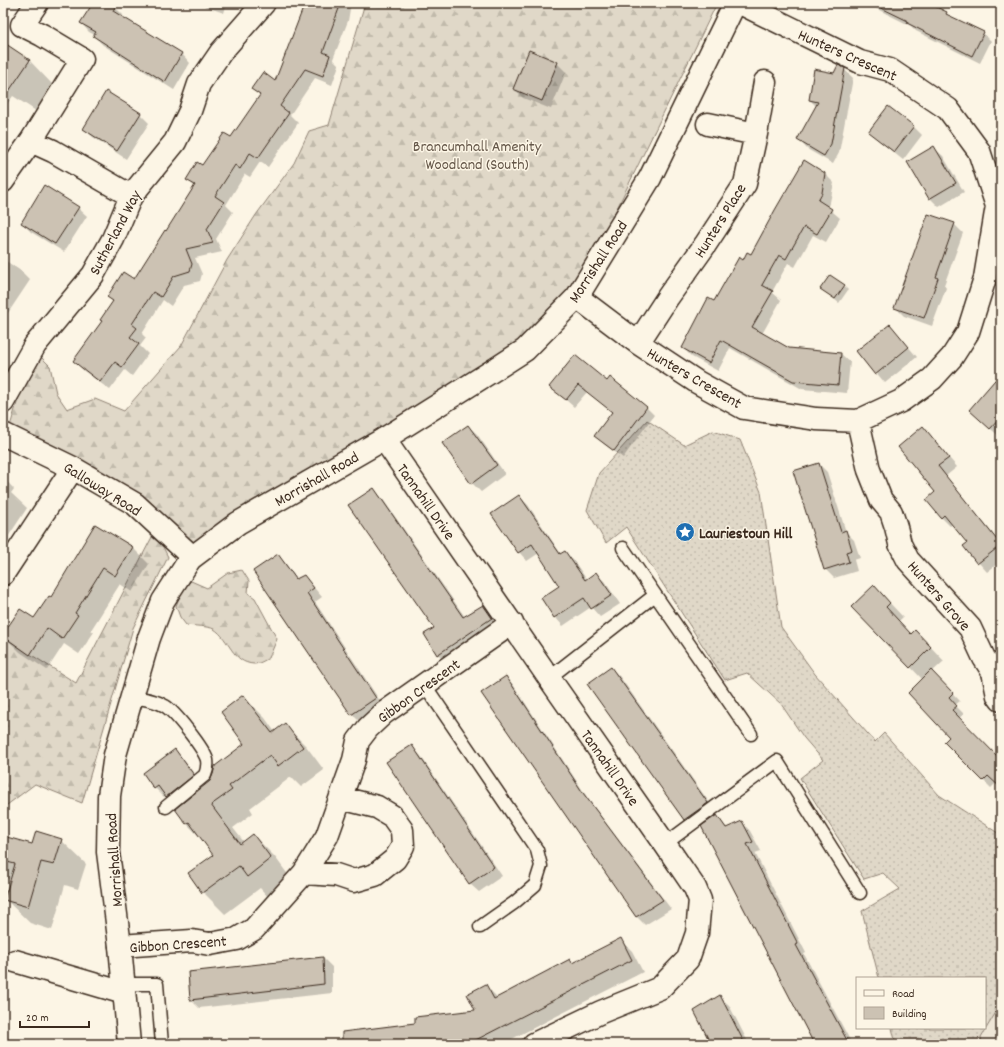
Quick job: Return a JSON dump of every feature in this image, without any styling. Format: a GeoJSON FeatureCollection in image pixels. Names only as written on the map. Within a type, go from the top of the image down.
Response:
{"type":"FeatureCollection","features":[{"type":"Feature","properties":{"kind":"street"},"geometry":{"type":"LineString","coordinates":[[3,181],[31,141],[82,58],[22,25],[37,3]]}},
{"type":"Feature","properties":{"kind":"street","name":"Sutherland Way"},"geometry":{"type":"LineString","coordinates":[[3,402],[35,345],[93,275],[113,239],[131,196],[175,142],[190,111],[199,84],[221,52],[264,3]]}},
{"type":"Feature","properties":{"kind":"street","name":"Morrishall Road"},"geometry":{"type":"LineString","coordinates":[[129,1044],[120,946],[108,852],[108,812],[115,755],[149,638],[163,600],[190,559],[238,523],[384,439],[524,350],[577,297],[650,178],[735,3]]}},
{"type":"Feature","properties":{"kind":"street","name":"Hunters Crescent"},"geometry":{"type":"LineString","coordinates":[[577,297],[638,344],[697,382],[744,408],[816,419],[858,421],[901,400],[932,379],[952,357],[968,332],[985,278],[999,206],[979,151],[948,109],[890,70],[860,62],[740,3]]}},
{"type":"Feature","properties":{"kind":"street","name":"Hunters Place"},"geometry":{"type":"LineString","coordinates":[[638,344],[745,184],[765,82]]}},
{"type":"Feature","properties":{"kind":"street"},"geometry":{"type":"LineString","coordinates":[[708,124],[756,134]]}},
{"type":"Feature","properties":{"kind":"street"},"geometry":{"type":"LineString","coordinates":[[31,141],[53,151],[131,196]]}},
{"type":"Feature","properties":{"kind":"street","name":"Hunters Grove"},"geometry":{"type":"LineString","coordinates":[[858,421],[870,470],[881,500],[890,512],[900,544],[908,560],[970,628],[992,672],[998,696],[1001,700]]}},
{"type":"Feature","properties":{"kind":"street","name":"Galloway Road"},"geometry":{"type":"LineString","coordinates":[[3,434],[73,468],[134,504],[189,554],[190,559]]}},
{"type":"Feature","properties":{"kind":"street","name":"Tannahill Drive"},"geometry":{"type":"LineString","coordinates":[[384,439],[665,844],[695,888],[700,900],[697,933],[688,959],[660,988],[601,1012],[534,1044]]}},
{"type":"Feature","properties":{"kind":"street"},"geometry":{"type":"LineString","coordinates":[[3,574],[73,468]]}},
{"type":"Feature","properties":{"kind":"street","name":"Gibbon Crescent"},"geometry":{"type":"LineString","coordinates":[[120,946],[192,941],[210,944],[236,939],[254,929],[304,873],[327,836],[342,798],[354,760],[358,741],[368,728],[384,713],[512,623]]}},
{"type":"Feature","properties":{"kind":"street"},"geometry":{"type":"LineString","coordinates":[[304,873],[336,875],[354,881],[375,875],[395,859],[403,846],[402,830],[392,816],[377,807],[342,798]]}},
{"type":"Feature","properties":{"kind":"street"},"geometry":{"type":"LineString","coordinates":[[15,961],[124,989]]}},
{"type":"Feature","properties":{"kind":"lane"},"geometry":{"type":"LineString","coordinates":[[623,548],[751,734]]}},
{"type":"Feature","properties":{"kind":"lane"},"geometry":{"type":"LineString","coordinates":[[549,678],[655,595]]}},
{"type":"Feature","properties":{"kind":"lane"},"geometry":{"type":"LineString","coordinates":[[424,684],[537,850],[541,866],[536,885],[480,927]]}},
{"type":"Feature","properties":{"kind":"lane"},"geometry":{"type":"LineString","coordinates":[[133,697],[155,701],[173,711],[203,752],[207,760],[208,768],[205,775],[166,807]]}},
{"type":"Feature","properties":{"kind":"lane"},"geometry":{"type":"LineString","coordinates":[[665,844],[777,761],[860,893]]}},
{"type":"Feature","properties":{"kind":"lane"},"geometry":{"type":"LineString","coordinates":[[124,989],[157,984],[162,1044]]}},
{"type":"Feature","properties":{"kind":"shaded area"},"geometry":{"type":"Polygon","coordinates":[[[1001,1004],[1001,1044],[982,1044],[981,1037],[1001,1004]]]}},
{"type":"Feature","properties":{"kind":"green space","name":"Brancumhall Amenity Woodland (South)"},"geometry":{"type":"Polygon","coordinates":[[[365,3],[717,3],[604,235],[546,328],[190,559],[135,504],[7,436],[20,393],[35,351],[50,366],[56,393],[67,409],[95,399],[124,411],[181,346],[227,260],[256,215],[294,163],[309,131],[329,125],[365,3]]]}},
{"type":"Feature","properties":{"kind":"green space"},"geometry":{"type":"Polygon","coordinates":[[[647,420],[684,445],[713,431],[740,440],[761,492],[781,627],[815,674],[875,742],[884,733],[939,795],[1001,835],[1001,1004],[986,1029],[986,977],[879,977],[862,911],[900,889],[883,873],[864,879],[800,778],[823,760],[804,738],[781,704],[747,673],[725,680],[626,527],[606,543],[587,510],[599,473],[647,420]]]}},
{"type":"Feature","properties":{"kind":"green space"},"geometry":{"type":"Polygon","coordinates":[[[152,537],[162,545],[168,557],[133,628],[82,803],[35,784],[3,808],[3,637],[76,683],[152,537]]]}},
{"type":"Feature","properties":{"kind":"green space"},"geometry":{"type":"Polygon","coordinates":[[[242,570],[249,581],[248,593],[255,598],[277,639],[269,658],[256,664],[247,663],[241,660],[214,629],[186,625],[180,617],[176,606],[182,590],[191,581],[207,588],[228,573],[242,570]]]}},
{"type":"Feature","properties":{"kind":"green space"},"geometry":{"type":"Polygon","coordinates":[[[892,1029],[986,1029],[981,1037],[982,1044],[896,1044],[892,1029]]]}},
{"type":"Feature","properties":{"kind":"building"},"geometry":{"type":"Polygon","coordinates":[[[93,3],[117,3],[113,11],[182,53],[165,82],[93,36],[96,32],[80,23],[93,3]]]}},
{"type":"Feature","properties":{"kind":"building"},"geometry":{"type":"Polygon","coordinates":[[[305,3],[341,3],[323,52],[330,55],[323,76],[305,69],[280,106],[289,113],[258,158],[250,153],[240,169],[235,165],[215,196],[224,202],[207,229],[213,243],[186,249],[192,264],[190,271],[174,276],[161,297],[153,292],[132,324],[137,328],[130,337],[139,344],[122,367],[115,362],[100,382],[73,361],[102,321],[100,320],[113,301],[107,297],[123,272],[134,279],[195,185],[186,180],[197,162],[202,165],[224,133],[231,137],[260,95],[251,89],[263,72],[275,81],[305,3]]]}},
{"type":"Feature","properties":{"kind":"building"},"geometry":{"type":"Polygon","coordinates":[[[871,3],[928,3],[947,12],[946,14],[984,32],[972,56],[907,23],[908,21],[871,3]]]}},
{"type":"Feature","properties":{"kind":"building"},"geometry":{"type":"Polygon","coordinates":[[[3,42],[30,60],[3,100],[3,42]]]}},
{"type":"Feature","properties":{"kind":"building"},"geometry":{"type":"Polygon","coordinates":[[[529,50],[558,62],[542,101],[513,89],[529,50]]]}},
{"type":"Feature","properties":{"kind":"building"},"geometry":{"type":"Polygon","coordinates":[[[838,65],[845,68],[831,144],[824,156],[797,140],[818,102],[809,100],[814,69],[834,73],[838,65]]]}},
{"type":"Feature","properties":{"kind":"building"},"geometry":{"type":"Polygon","coordinates":[[[106,91],[141,113],[117,151],[83,129],[106,91]]]}},
{"type":"Feature","properties":{"kind":"building"},"geometry":{"type":"Polygon","coordinates":[[[888,106],[914,126],[894,152],[868,132],[888,106]]]}},
{"type":"Feature","properties":{"kind":"building"},"geometry":{"type":"Polygon","coordinates":[[[934,146],[956,183],[929,199],[907,162],[934,146]]]}},
{"type":"Feature","properties":{"kind":"building"},"geometry":{"type":"Polygon","coordinates":[[[804,160],[825,173],[822,193],[818,200],[832,209],[817,234],[804,227],[786,259],[779,255],[762,285],[773,291],[752,327],[789,348],[841,353],[838,385],[793,381],[721,340],[709,363],[682,348],[708,298],[714,301],[739,257],[743,260],[747,252],[751,254],[804,160]]]}},
{"type":"Feature","properties":{"kind":"building"},"geometry":{"type":"Polygon","coordinates":[[[44,185],[79,207],[55,244],[21,223],[44,185]]]}},
{"type":"Feature","properties":{"kind":"building"},"geometry":{"type":"Polygon","coordinates":[[[928,214],[955,223],[936,277],[938,278],[924,318],[894,308],[928,214]]]}},
{"type":"Feature","properties":{"kind":"building"},"geometry":{"type":"Polygon","coordinates":[[[830,275],[845,285],[835,299],[820,289],[830,275]]]}},
{"type":"Feature","properties":{"kind":"building"},"geometry":{"type":"Polygon","coordinates":[[[890,324],[909,347],[875,375],[856,351],[890,324]]]}},
{"type":"Feature","properties":{"kind":"building"},"geometry":{"type":"Polygon","coordinates":[[[575,355],[607,381],[610,377],[647,407],[614,451],[594,436],[612,412],[578,385],[566,400],[549,387],[575,355]]]}},
{"type":"Feature","properties":{"kind":"building"},"geometry":{"type":"Polygon","coordinates":[[[1001,373],[1001,417],[990,429],[969,410],[1001,373]]]}},
{"type":"Feature","properties":{"kind":"building"},"geometry":{"type":"Polygon","coordinates":[[[468,425],[497,465],[471,484],[442,443],[468,425]]]}},
{"type":"Feature","properties":{"kind":"building"},"geometry":{"type":"Polygon","coordinates":[[[923,426],[949,458],[938,466],[1001,545],[977,564],[963,546],[967,543],[944,515],[941,518],[926,500],[935,492],[898,447],[923,426]]]}},
{"type":"Feature","properties":{"kind":"building"},"geometry":{"type":"Polygon","coordinates":[[[819,463],[841,532],[846,530],[852,550],[846,552],[849,562],[824,570],[793,471],[819,463]]]}},
{"type":"Feature","properties":{"kind":"building"},"geometry":{"type":"Polygon","coordinates":[[[374,488],[463,617],[483,605],[492,618],[437,655],[424,634],[434,628],[348,505],[374,488]]]}},
{"type":"Feature","properties":{"kind":"building"},"geometry":{"type":"Polygon","coordinates":[[[519,495],[560,554],[565,551],[585,580],[596,572],[612,595],[591,609],[584,598],[554,618],[541,598],[559,586],[532,544],[518,553],[491,514],[519,495]]]}},
{"type":"Feature","properties":{"kind":"building"},"geometry":{"type":"Polygon","coordinates":[[[95,524],[133,547],[115,576],[103,568],[75,613],[78,615],[62,639],[47,628],[30,655],[3,636],[3,634],[20,609],[34,618],[49,596],[51,597],[95,524]]]}},
{"type":"Feature","properties":{"kind":"building"},"geometry":{"type":"Polygon","coordinates":[[[278,554],[296,579],[304,575],[314,588],[307,593],[376,698],[351,715],[253,571],[278,554]]]}},
{"type":"Feature","properties":{"kind":"building"},"geometry":{"type":"Polygon","coordinates":[[[874,585],[890,603],[886,607],[911,634],[915,630],[931,647],[910,668],[851,607],[874,585]]]}},
{"type":"Feature","properties":{"kind":"building"},"geometry":{"type":"Polygon","coordinates":[[[611,667],[708,803],[684,820],[587,684],[611,667]]]}},
{"type":"Feature","properties":{"kind":"building"},"geometry":{"type":"Polygon","coordinates":[[[931,670],[953,693],[949,697],[957,706],[952,710],[1001,760],[1001,788],[988,776],[983,781],[944,742],[949,737],[908,693],[931,670]]]}},
{"type":"Feature","properties":{"kind":"building"},"geometry":{"type":"Polygon","coordinates":[[[506,676],[583,793],[663,900],[636,917],[481,693],[506,676]]]}},
{"type":"Feature","properties":{"kind":"building"},"geometry":{"type":"Polygon","coordinates":[[[243,695],[272,733],[285,723],[303,747],[278,766],[270,755],[229,786],[232,790],[211,805],[240,844],[253,834],[271,858],[247,877],[239,866],[202,893],[188,873],[213,855],[189,822],[186,824],[175,809],[210,781],[215,766],[244,744],[221,712],[243,695]]]}},
{"type":"Feature","properties":{"kind":"building"},"geometry":{"type":"Polygon","coordinates":[[[412,745],[494,867],[469,884],[386,762],[412,745]]]}},
{"type":"Feature","properties":{"kind":"building"},"geometry":{"type":"Polygon","coordinates":[[[175,749],[194,775],[166,797],[158,786],[154,789],[143,773],[175,749]]]}},
{"type":"Feature","properties":{"kind":"building"},"geometry":{"type":"Polygon","coordinates":[[[717,815],[726,828],[742,821],[753,842],[747,844],[798,944],[796,945],[849,1044],[814,1044],[701,826],[717,815]]]}},
{"type":"Feature","properties":{"kind":"building"},"geometry":{"type":"Polygon","coordinates":[[[36,831],[62,839],[54,865],[41,862],[28,907],[4,900],[15,864],[3,861],[3,836],[32,844],[36,831]]]}},
{"type":"Feature","properties":{"kind":"building"},"geometry":{"type":"Polygon","coordinates":[[[621,938],[632,960],[468,1044],[342,1044],[342,1032],[415,1023],[415,1017],[475,1010],[467,994],[486,984],[494,999],[570,959],[572,963],[621,938]]]}},
{"type":"Feature","properties":{"kind":"building"},"geometry":{"type":"Polygon","coordinates":[[[323,957],[324,984],[190,1000],[188,972],[323,957]]]}},
{"type":"Feature","properties":{"kind":"building"},"geometry":{"type":"Polygon","coordinates":[[[720,995],[745,1044],[711,1044],[694,1011],[720,995]]]}},
{"type":"Feature","properties":{"kind":"place","name":"Lauriestoun Hill"},"geometry":{"type":"Point","coordinates":[685,532]}}]}
